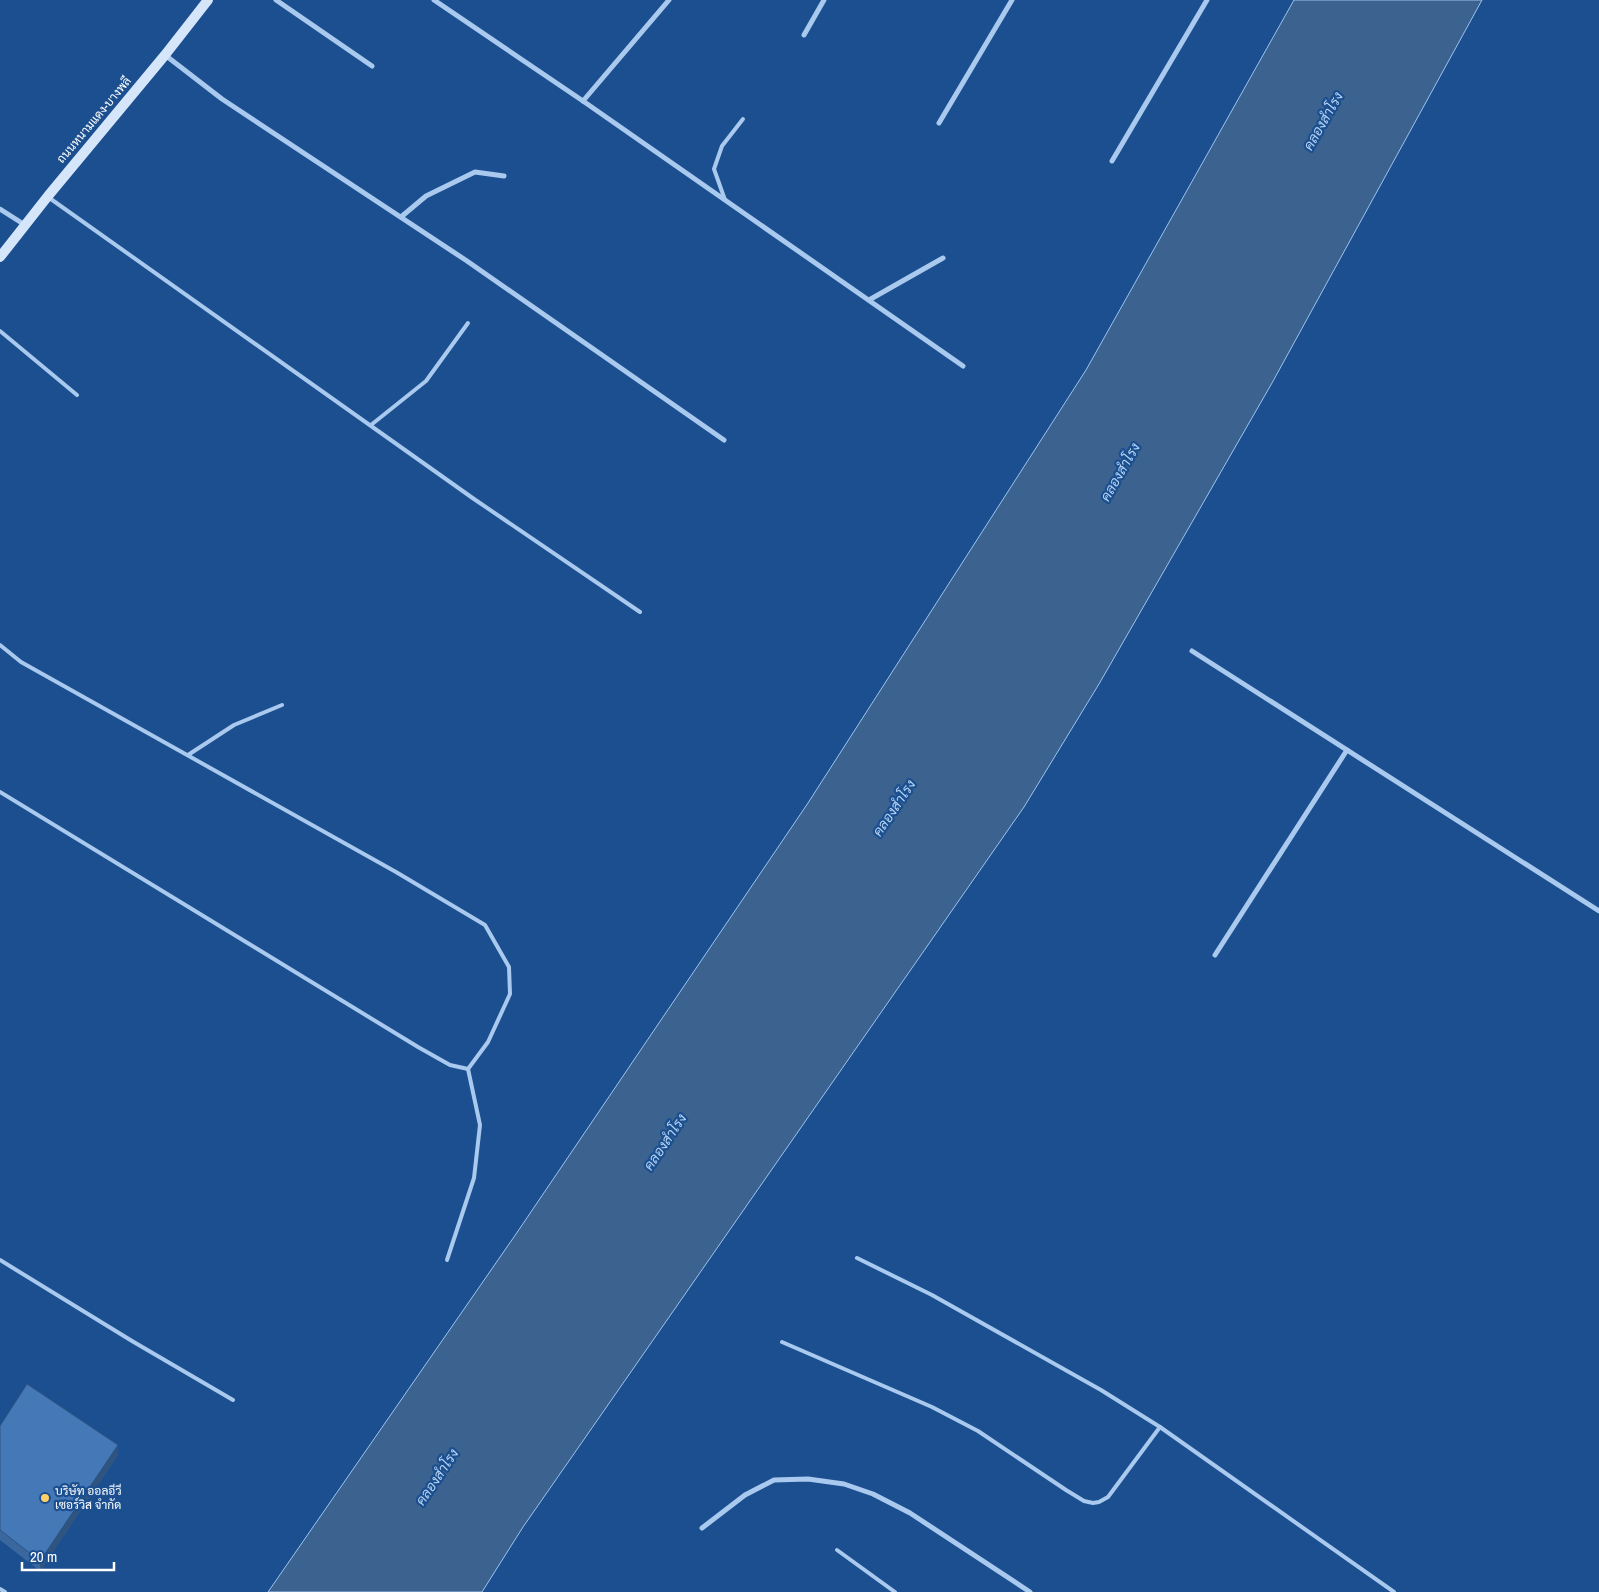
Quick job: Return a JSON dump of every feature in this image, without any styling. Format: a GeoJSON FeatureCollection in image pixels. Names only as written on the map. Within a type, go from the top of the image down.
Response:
{"type":"FeatureCollection","features":[{"type":"Feature","properties":{"kind":"main road","name":"ถนนหนามแดง-บางพลี"},"geometry":{"type":"LineString","coordinates":[[0,257],[208,0]]}},
{"type":"Feature","properties":{"kind":"street"},"geometry":{"type":"LineString","coordinates":[[276,0],[372,66]]}},
{"type":"Feature","properties":{"kind":"street"},"geometry":{"type":"LineString","coordinates":[[434,0],[583,100],[963,366]]}},
{"type":"Feature","properties":{"kind":"street"},"geometry":{"type":"LineString","coordinates":[[583,100],[669,0]]}},
{"type":"Feature","properties":{"kind":"street"},"geometry":{"type":"LineString","coordinates":[[804,35],[824,0]]}},
{"type":"Feature","properties":{"kind":"street"},"geometry":{"type":"LineString","coordinates":[[939,123],[1012,0]]}},
{"type":"Feature","properties":{"kind":"street"},"geometry":{"type":"LineString","coordinates":[[1112,161],[1207,0]]}},
{"type":"Feature","properties":{"kind":"street"},"geometry":{"type":"LineString","coordinates":[[165,55],[222,99],[475,266],[724,440]]}},
{"type":"Feature","properties":{"kind":"street"},"geometry":{"type":"LineString","coordinates":[[401,217],[426,196],[474,172],[504,176]]}},
{"type":"Feature","properties":{"kind":"street"},"geometry":{"type":"LineString","coordinates":[[0,209],[26,225]]}},
{"type":"Feature","properties":{"kind":"street"},"geometry":{"type":"LineString","coordinates":[[869,300],[943,258]]}},
{"type":"Feature","properties":{"kind":"street"},"geometry":{"type":"LineString","coordinates":[[1192,651],[1599,911]]}},
{"type":"Feature","properties":{"kind":"street"},"geometry":{"type":"LineString","coordinates":[[1215,956],[1346,750]]}},
{"type":"Feature","properties":{"kind":"street"},"geometry":{"type":"LineString","coordinates":[[702,1528],[745,1495],[774,1480],[808,1480],[844,1484],[873,1494],[910,1513],[1030,1592]]}},
{"type":"Feature","properties":{"kind":"lane"},"geometry":{"type":"LineString","coordinates":[[725,200],[714,169],[722,146],[743,119]]}},
{"type":"Feature","properties":{"kind":"lane"},"geometry":{"type":"LineString","coordinates":[[48,196],[474,498],[640,612]]}},
{"type":"Feature","properties":{"kind":"lane"},"geometry":{"type":"LineString","coordinates":[[371,425],[426,381],[468,323]]}},
{"type":"Feature","properties":{"kind":"lane"},"geometry":{"type":"LineString","coordinates":[[0,332],[77,396]]}},
{"type":"Feature","properties":{"kind":"lane"},"geometry":{"type":"LineString","coordinates":[[0,645],[21,662],[396,872],[485,925],[509,967],[510,994],[488,1042],[468,1069],[480,1125],[474,1178],[447,1260]]}},
{"type":"Feature","properties":{"kind":"lane"},"geometry":{"type":"LineString","coordinates":[[188,755],[234,725],[282,705]]}},
{"type":"Feature","properties":{"kind":"lane"},"geometry":{"type":"LineString","coordinates":[[0,792],[418,1047],[450,1065],[468,1069]]}},
{"type":"Feature","properties":{"kind":"lane"},"geometry":{"type":"LineString","coordinates":[[857,1258],[932,1295],[1102,1390],[1160,1427],[1394,1592]]}},
{"type":"Feature","properties":{"kind":"lane"},"geometry":{"type":"LineString","coordinates":[[0,1260],[233,1400]]}},
{"type":"Feature","properties":{"kind":"lane"},"geometry":{"type":"LineString","coordinates":[[782,1342],[932,1407],[978,1431],[1084,1501],[1100,1502],[1108,1497],[1160,1427]]}},
{"type":"Feature","properties":{"kind":"lane"},"geometry":{"type":"LineString","coordinates":[[837,1550],[895,1592]]}},
{"type":"Feature","properties":{"kind":"lane"},"geometry":{"type":"LineString","coordinates":[[0,1589],[5,1592]]}},
{"type":"Feature","properties":{"kind":"water","name":"คลองสำโรง"},"geometry":{"type":"Polygon","coordinates":[[[1294,0],[1482,0],[1272,383],[1099,684],[1024,807],[523,1527],[482,1592],[268,1592],[516,1234],[808,803],[1086,370],[1294,0]]]}},
{"type":"Feature","properties":{"kind":"building","name":"บริษัท ออลอีวี เซอร์วิส จำกัด"},"geometry":{"type":"Polygon","coordinates":[[[27,1384],[118,1445],[40,1561],[0,1530],[0,1426],[27,1384]]]}},
{"type":"Feature","properties":{"kind":"place","name":"บริษัท ออลอีวี เซอร์วิส จำกัด"},"geometry":{"type":"Point","coordinates":[45,1498]}}]}
